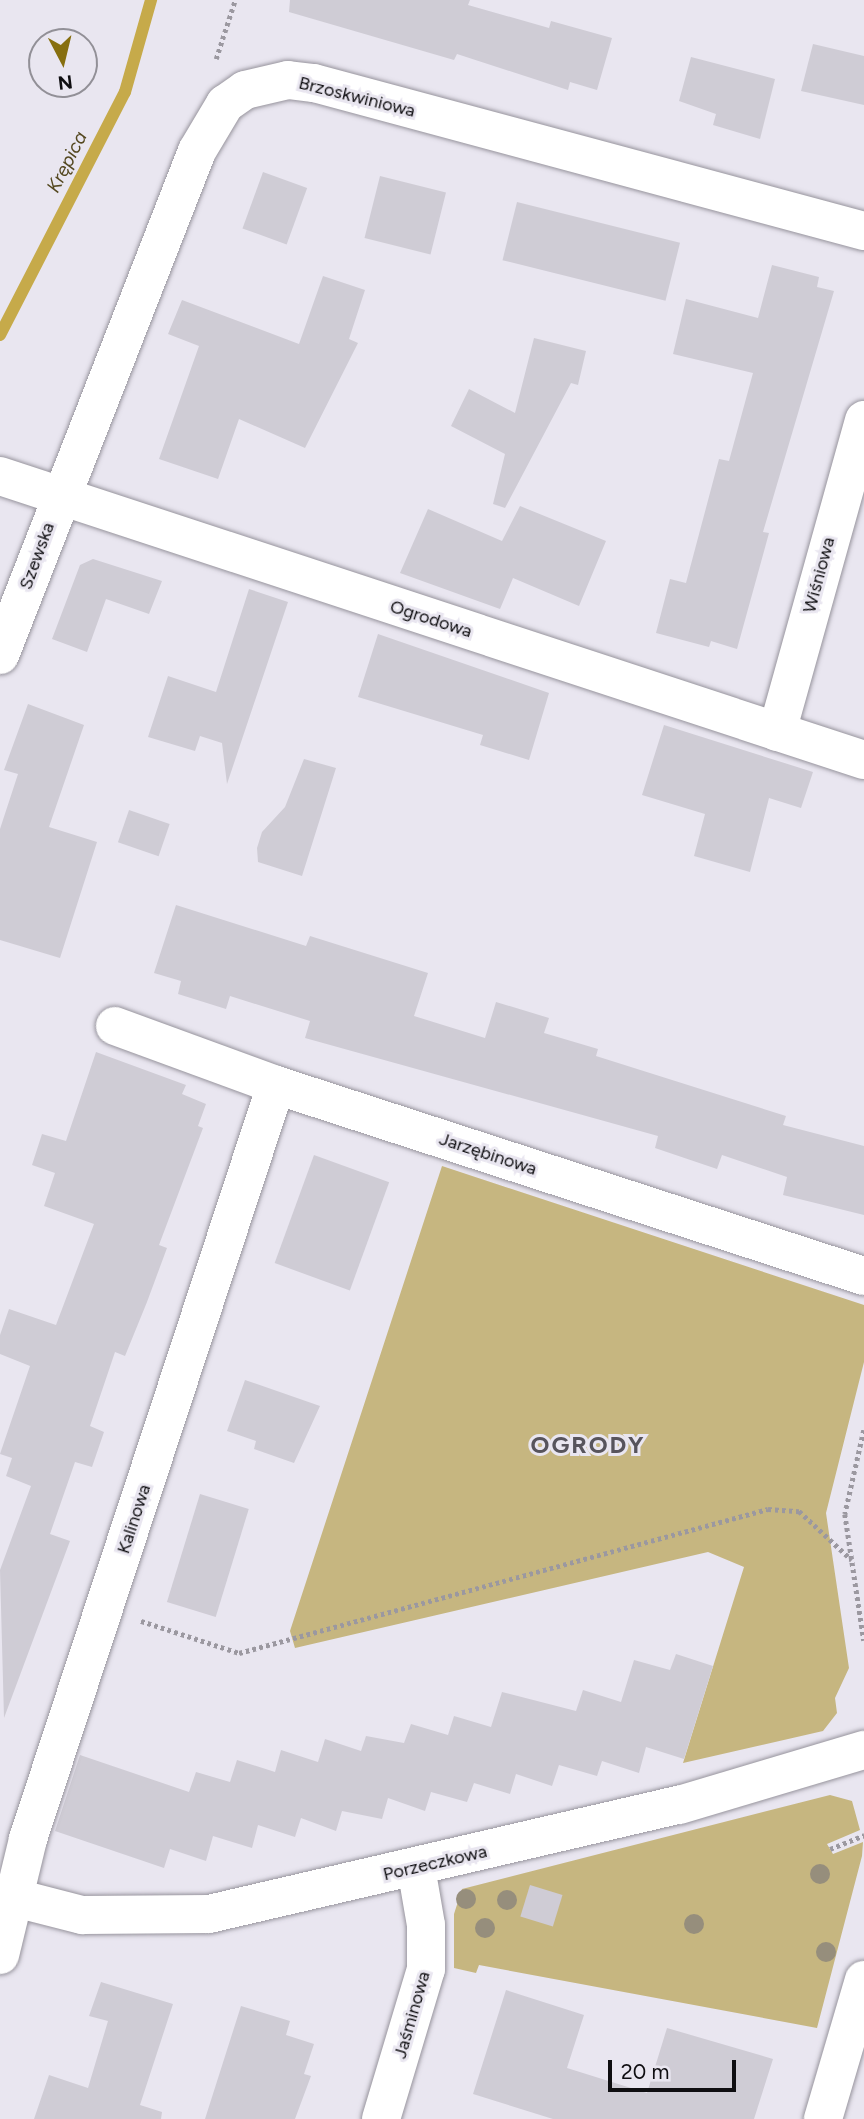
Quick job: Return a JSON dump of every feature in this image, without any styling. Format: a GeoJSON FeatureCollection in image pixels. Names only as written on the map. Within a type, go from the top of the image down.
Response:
{"type":"FeatureCollection","features":[{"type":"Feature","properties":{"kind":"street","name":"Brzoskwiniowa"},"geometry":{"type":"LineString","coordinates":[[59,495],[210,124],[225,104],[264,83],[314,83],[864,231]]}},
{"type":"Feature","properties":{"kind":"street","name":"Wiśniowa"},"geometry":{"type":"LineString","coordinates":[[777,732],[864,420]]}},
{"type":"Feature","properties":{"kind":"street","name":"Ogrodowa"},"geometry":{"type":"LineString","coordinates":[[0,476],[864,760]]}},
{"type":"Feature","properties":{"kind":"street","name":"Szewska"},"geometry":{"type":"LineString","coordinates":[[0,655],[59,495]]}},
{"type":"Feature","properties":{"kind":"street","name":"Jarzębinowa"},"geometry":{"type":"LineString","coordinates":[[115,1026],[276,1085],[864,1276]]}},
{"type":"Feature","properties":{"kind":"street","name":"Kalinowa"},"geometry":{"type":"LineString","coordinates":[[0,1955],[6,1896],[104,1609],[276,1085]]}},
{"type":"Feature","properties":{"kind":"street","name":"Porzeczkowa"},"geometry":{"type":"LineString","coordinates":[[6,1896],[82,1915],[165,1919],[252,1906],[680,1805],[864,1750]]}},
{"type":"Feature","properties":{"kind":"street","name":"Jaśminowa"},"geometry":{"type":"LineString","coordinates":[[381,2119],[426,1969],[426,1925],[416,1867]]}},
{"type":"Feature","properties":{"kind":"street"},"geometry":{"type":"LineString","coordinates":[[823,2119],[864,1980]]}},
{"type":"Feature","properties":{"kind":"path"},"geometry":{"type":"LineString","coordinates":[[211,70],[235,0]]}},
{"type":"Feature","properties":{"kind":"path"},"geometry":{"type":"LineString","coordinates":[[864,1430],[845,1514],[864,1641]]}},
{"type":"Feature","properties":{"kind":"path"},"geometry":{"type":"LineString","coordinates":[[104,1609],[239,1653],[768,1509],[799,1511],[852,1560]]}},
{"type":"Feature","properties":{"kind":"path"},"geometry":{"type":"LineString","coordinates":[[830,1849],[864,1835]]}},
{"type":"Feature","properties":{"kind":"shaded area"},"geometry":{"type":"Polygon","coordinates":[[[442,1166],[864,1305],[864,1362],[826,1513],[849,1668],[835,1698],[837,1713],[823,1731],[683,1763],[744,1567],[708,1552],[295,1648],[290,1631],[442,1166]]]}},
{"type":"Feature","properties":{"kind":"shaded area"},"geometry":{"type":"Polygon","coordinates":[[[830,1795],[852,1801],[860,1830],[827,1844],[833,1854],[863,1842],[862,1856],[817,2028],[479,1965],[476,1973],[454,1968],[454,1914],[462,1889],[830,1795]]]}},
{"type":"Feature","properties":{"kind":"building"},"geometry":{"type":"Polygon","coordinates":[[[290,0],[470,0],[468,5],[549,28],[551,21],[612,38],[597,90],[570,82],[568,90],[457,54],[454,60],[289,12],[290,0]]]}},
{"type":"Feature","properties":{"kind":"building"},"geometry":{"type":"Polygon","coordinates":[[[813,44],[864,56],[864,105],[801,91],[813,44]]]}},
{"type":"Feature","properties":{"kind":"building"},"geometry":{"type":"Polygon","coordinates":[[[691,57],[775,79],[760,139],[713,125],[716,114],[679,101],[691,57]]]}},
{"type":"Feature","properties":{"kind":"building"},"geometry":{"type":"Polygon","coordinates":[[[263,172],[307,188],[287,244],[242,228],[263,172]]]}},
{"type":"Feature","properties":{"kind":"building"},"geometry":{"type":"Polygon","coordinates":[[[380,176],[446,192],[430,255],[365,238],[380,176]]]}},
{"type":"Feature","properties":{"kind":"building"},"geometry":{"type":"Polygon","coordinates":[[[517,202],[680,243],[665,301],[502,260],[517,202]]]}},
{"type":"Feature","properties":{"kind":"building"},"geometry":{"type":"Polygon","coordinates":[[[772,265],[819,277],[817,287],[834,291],[763,532],[769,533],[737,649],[711,641],[709,647],[656,633],[670,579],[686,583],[719,459],[729,461],[753,373],[673,354],[686,299],[758,318],[772,265]]]}},
{"type":"Feature","properties":{"kind":"building"},"geometry":{"type":"Polygon","coordinates":[[[323,276],[365,290],[349,339],[358,343],[305,448],[239,419],[218,479],[159,459],[199,346],[168,334],[182,300],[299,344],[323,276]]]}},
{"type":"Feature","properties":{"kind":"building"},"geometry":{"type":"Polygon","coordinates":[[[534,338],[586,351],[578,385],[571,383],[505,508],[493,504],[505,454],[451,426],[469,389],[515,413],[534,338]]]}},
{"type":"Feature","properties":{"kind":"building"},"geometry":{"type":"Polygon","coordinates":[[[520,506],[606,541],[579,606],[513,578],[500,609],[400,573],[428,509],[502,541],[520,506]]]}},
{"type":"Feature","properties":{"kind":"building"},"geometry":{"type":"Polygon","coordinates":[[[93,559],[162,581],[149,614],[106,599],[87,652],[52,639],[80,565],[93,559]]]}},
{"type":"Feature","properties":{"kind":"building"},"geometry":{"type":"Polygon","coordinates":[[[249,589],[288,602],[227,784],[222,743],[200,736],[195,751],[148,737],[168,676],[216,692],[249,589]]]}},
{"type":"Feature","properties":{"kind":"building"},"geometry":{"type":"Polygon","coordinates":[[[378,634],[549,693],[529,760],[480,745],[483,735],[358,697],[378,634]]]}},
{"type":"Feature","properties":{"kind":"building"},"geometry":{"type":"Polygon","coordinates":[[[28,704],[84,725],[49,827],[97,842],[60,958],[0,940],[0,829],[18,774],[4,770],[28,704]]]}},
{"type":"Feature","properties":{"kind":"building"},"geometry":{"type":"Polygon","coordinates":[[[664,725],[813,772],[801,808],[769,798],[750,872],[694,856],[705,814],[642,795],[664,725]]]}},
{"type":"Feature","properties":{"kind":"building"},"geometry":{"type":"Polygon","coordinates":[[[304,759],[336,768],[302,876],[258,862],[257,848],[262,832],[285,807],[304,759]]]}},
{"type":"Feature","properties":{"kind":"building"},"geometry":{"type":"Polygon","coordinates":[[[129,810],[170,824],[159,856],[118,842],[129,810]]]}},
{"type":"Feature","properties":{"kind":"building"},"geometry":{"type":"Polygon","coordinates":[[[176,905],[306,946],[310,936],[428,973],[414,1016],[485,1038],[496,1002],[549,1018],[544,1033],[598,1049],[596,1056],[786,1116],[783,1125],[864,1146],[864,1215],[783,1195],[787,1177],[722,1155],[717,1169],[655,1148],[658,1136],[305,1038],[310,1021],[230,996],[226,1009],[178,994],[181,981],[154,973],[176,905]]]}},
{"type":"Feature","properties":{"kind":"building"},"geometry":{"type":"Polygon","coordinates":[[[96,1052],[186,1085],[182,1094],[206,1104],[198,1126],[203,1128],[159,1245],[167,1248],[147,1302],[125,1356],[115,1352],[90,1426],[104,1432],[92,1467],[75,1462],[50,1534],[70,1541],[4,1718],[0,1570],[31,1486],[6,1476],[12,1458],[0,1454],[30,1366],[0,1354],[0,1335],[9,1309],[56,1325],[94,1224],[44,1206],[55,1173],[32,1165],[42,1134],[66,1141],[96,1052]]]}},
{"type":"Feature","properties":{"kind":"building"},"geometry":{"type":"Polygon","coordinates":[[[314,1155],[389,1182],[350,1290],[275,1263],[314,1155]]]}},
{"type":"Feature","properties":{"kind":"building"},"geometry":{"type":"Polygon","coordinates":[[[245,1380],[320,1406],[294,1463],[254,1449],[256,1441],[227,1431],[245,1380]]]}},
{"type":"Feature","properties":{"kind":"building"},"geometry":{"type":"Polygon","coordinates":[[[200,1494],[249,1509],[216,1617],[167,1602],[200,1494]]]}},
{"type":"Feature","properties":{"kind":"building"},"geometry":{"type":"Polygon","coordinates":[[[676,1654],[713,1666],[684,1759],[646,1747],[639,1773],[602,1761],[597,1776],[559,1765],[552,1786],[516,1774],[510,1794],[474,1783],[467,1802],[431,1792],[425,1811],[388,1798],[382,1819],[342,1811],[336,1831],[301,1818],[295,1837],[258,1825],[252,1848],[213,1836],[206,1861],[170,1849],[164,1868],[55,1831],[80,1755],[189,1792],[196,1772],[230,1782],[237,1760],[275,1772],[281,1750],[318,1762],[325,1739],[361,1751],[366,1736],[404,1743],[411,1724],[448,1735],[454,1716],[491,1727],[502,1692],[576,1711],[583,1690],[621,1702],[634,1660],[670,1670],[676,1654]]]}},
{"type":"Feature","properties":{"kind":"building"},"geometry":{"type":"Polygon","coordinates":[[[530,1885],[563,1895],[553,1926],[520,1917],[530,1885]]]}},
{"type":"Feature","properties":{"kind":"building"},"geometry":{"type":"Polygon","coordinates":[[[101,1982],[173,2004],[140,2105],[162,2112],[161,2119],[34,2119],[49,2075],[88,2088],[108,2021],[89,2016],[101,1982]]]}},
{"type":"Feature","properties":{"kind":"building"},"geometry":{"type":"Polygon","coordinates":[[[506,1990],[584,2015],[567,2068],[647,2093],[667,2028],[773,2059],[754,2119],[553,2119],[473,2094],[506,1990]]]}},
{"type":"Feature","properties":{"kind":"building"},"geometry":{"type":"Polygon","coordinates":[[[241,2006],[290,2021],[286,2035],[314,2044],[304,2074],[311,2076],[295,2119],[205,2119],[241,2006]]]}},
{"type":"Feature","properties":{"kind":"waterway","name":"Krępica"},"geometry":{"type":"LineString","coordinates":[[0,335],[125,92],[151,0]]}},
{"type":"Feature","properties":{"kind":"district","name":"OGRODY"},"geometry":{"type":"Point","coordinates":[588,1445]}}]}
